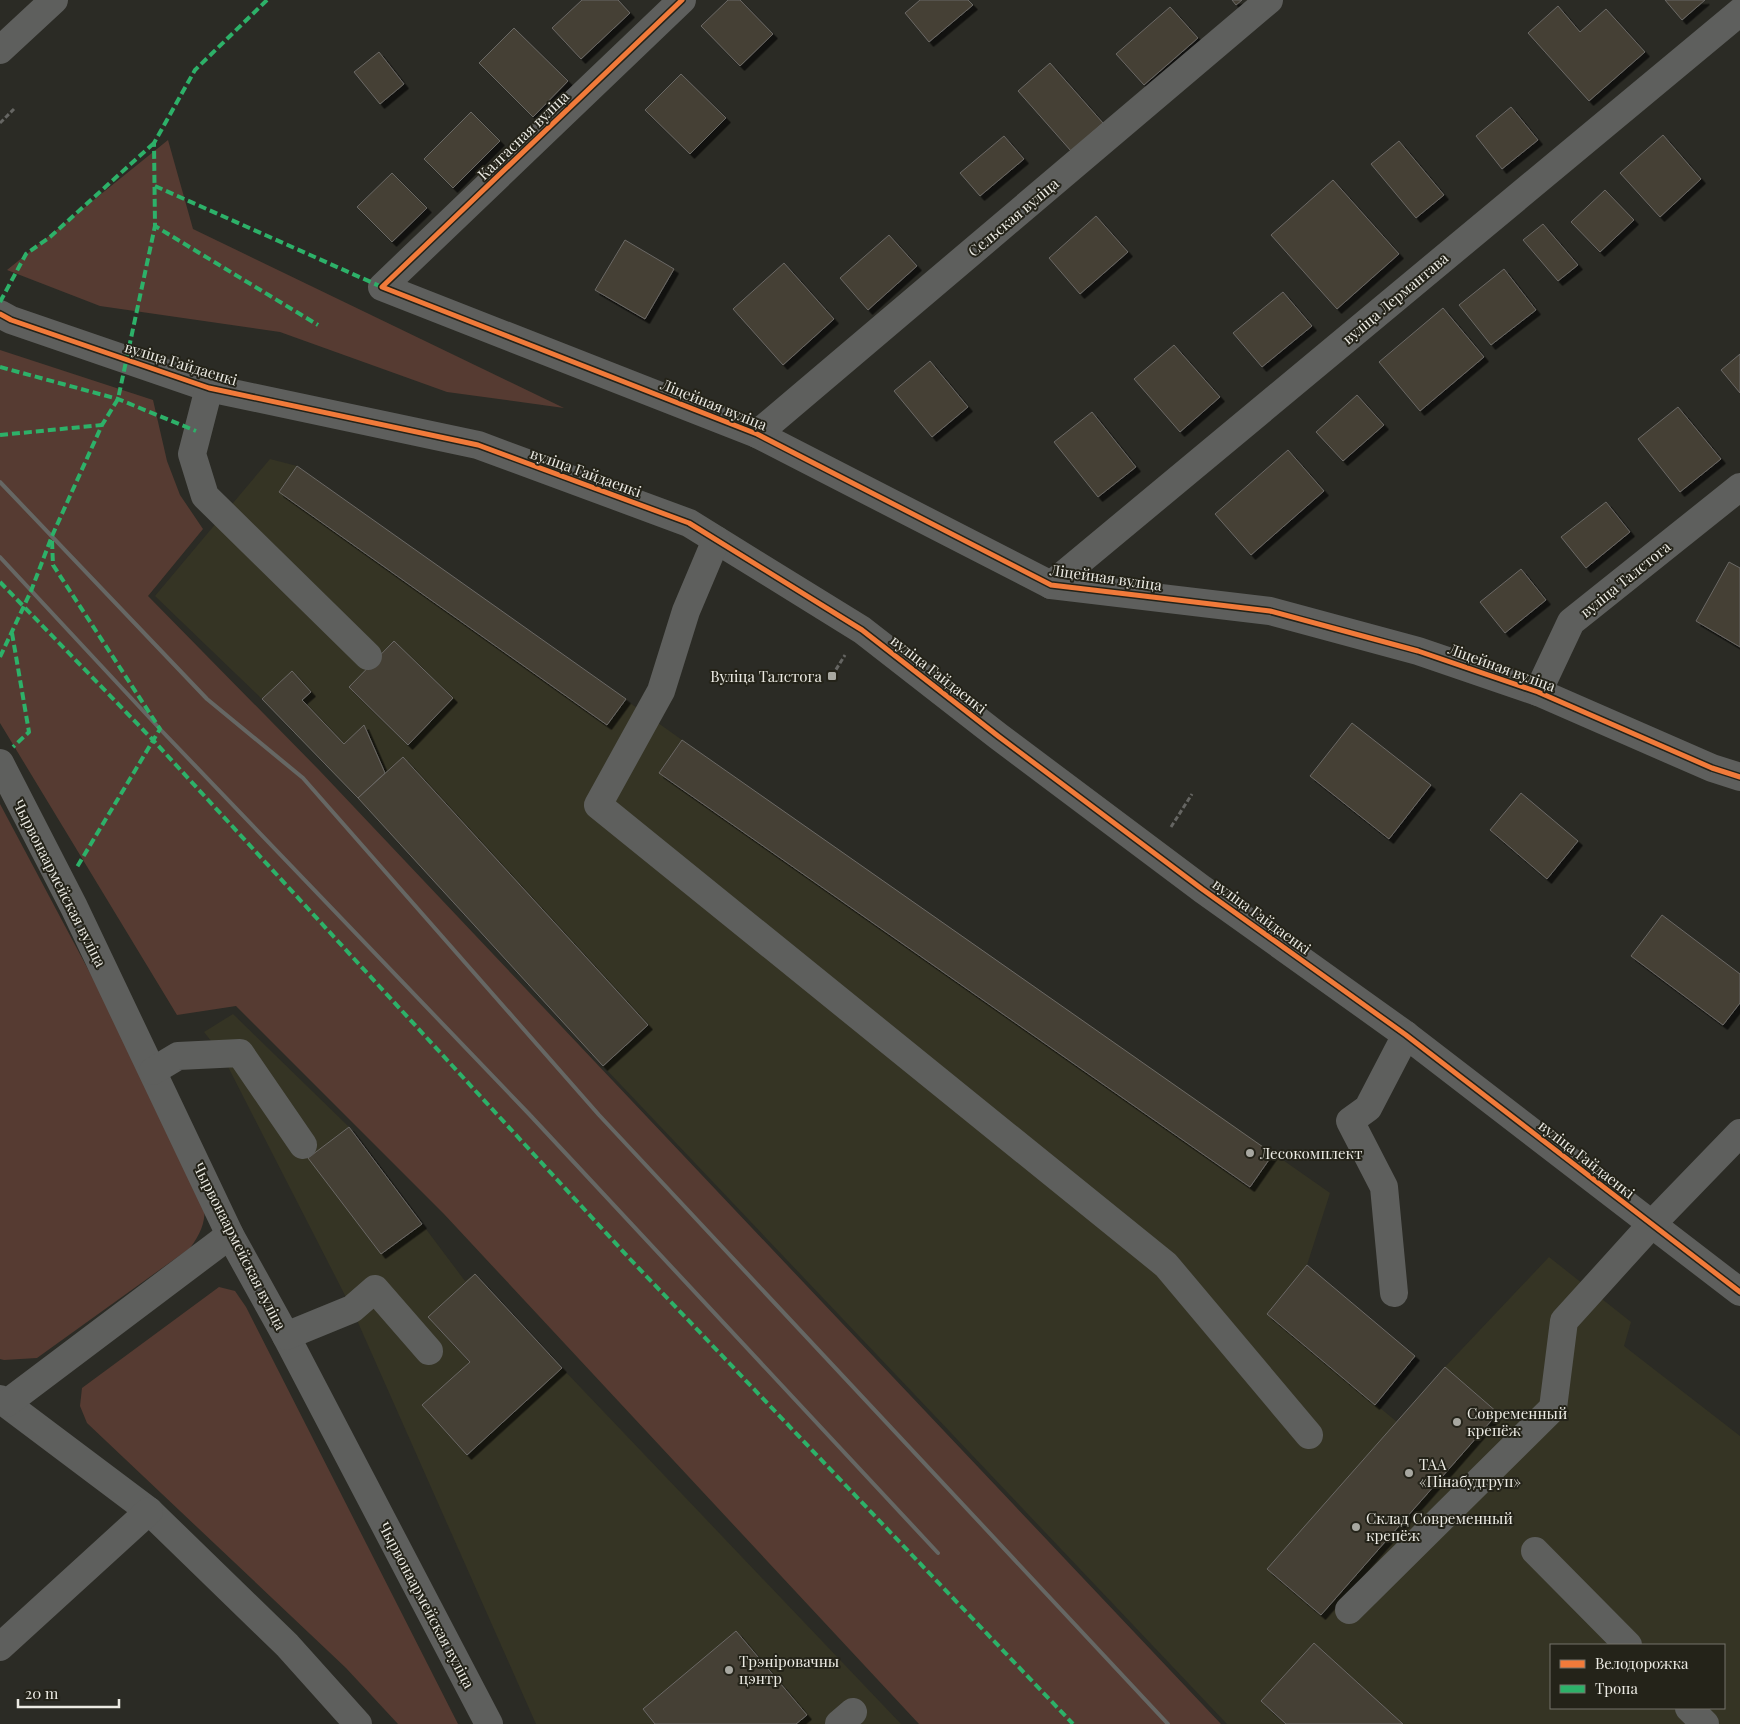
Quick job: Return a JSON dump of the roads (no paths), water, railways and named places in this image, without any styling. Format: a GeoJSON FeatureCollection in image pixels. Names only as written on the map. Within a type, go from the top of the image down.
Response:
{"type":"FeatureCollection","features":[{"type":"Feature","properties":{"kind":"street"},"geometry":{"type":"LineString","coordinates":[[0,50],[54,0]]}},
{"type":"Feature","properties":{"kind":"street","name":"Калгасная вуліца"},"geometry":{"type":"LineString","coordinates":[[382,287],[682,0]]}},
{"type":"Feature","properties":{"kind":"street","name":"Сельская вуліца"},"geometry":{"type":"LineString","coordinates":[[757,434],[1269,0]]}},
{"type":"Feature","properties":{"kind":"street","name":"вуліца Лермантава"},"geometry":{"type":"LineString","coordinates":[[1050,585],[1740,12]]}},
{"type":"Feature","properties":{"kind":"street","name":"Ліцейная вуліца"},"geometry":{"type":"LineString","coordinates":[[382,287],[757,434],[1050,585],[1270,611],[1418,651],[1538,692],[1712,768],[1740,777]]}},
{"type":"Feature","properties":{"kind":"street","name":"вуліца Гайдаенкі"},"geometry":{"type":"LineString","coordinates":[[0,314],[11,320],[208,388],[478,445],[688,523],[862,630],[998,736],[1406,1035],[1740,1292]]}},
{"type":"Feature","properties":{"kind":"street"},"geometry":{"type":"LineString","coordinates":[[208,388],[192,454],[205,496],[368,656]]}},
{"type":"Feature","properties":{"kind":"street","name":"вуліца Талстога"},"geometry":{"type":"LineString","coordinates":[[1538,692],[1571,622],[1740,488]]}},
{"type":"Feature","properties":{"kind":"street"},"geometry":{"type":"LineString","coordinates":[[716,540],[686,611],[661,691],[598,805],[1166,1265],[1309,1435]]}},
{"type":"Feature","properties":{"kind":"street","name":"Чырвонаармейская вуліца"},"geometry":{"type":"LineString","coordinates":[[0,763],[74,907],[230,1235],[286,1336],[489,1724]]}},
{"type":"Feature","properties":{"kind":"street"},"geometry":{"type":"LineString","coordinates":[[1394,1293],[1384,1186],[1350,1121],[1368,1108],[1406,1035]]}},
{"type":"Feature","properties":{"kind":"street"},"geometry":{"type":"LineString","coordinates":[[153,1071],[178,1056],[240,1053],[303,1145]]}},
{"type":"Feature","properties":{"kind":"street"},"geometry":{"type":"LineString","coordinates":[[1349,1610],[1553,1408],[1564,1321],[1651,1225],[1740,1133]]}},
{"type":"Feature","properties":{"kind":"street"},"geometry":{"type":"LineString","coordinates":[[230,1235],[4,1401],[150,1511],[287,1645],[358,1724]]}},
{"type":"Feature","properties":{"kind":"street"},"geometry":{"type":"LineString","coordinates":[[286,1336],[352,1309],[375,1289],[429,1351]]}},
{"type":"Feature","properties":{"kind":"street"},"geometry":{"type":"LineString","coordinates":[[0,1647],[150,1511]]}},
{"type":"Feature","properties":{"kind":"street"},"geometry":{"type":"LineString","coordinates":[[1535,1551],[1627,1644]]}},
{"type":"Feature","properties":{"kind":"street"},"geometry":{"type":"LineString","coordinates":[[1691,1709],[1706,1724]]}},
{"type":"Feature","properties":{"kind":"railway"},"geometry":{"type":"LineString","coordinates":[[0,482],[207,699],[303,778],[599,1115],[1168,1724]]}},
{"type":"Feature","properties":{"kind":"railway"},"geometry":{"type":"LineString","coordinates":[[0,557],[160,729],[529,1114],[938,1553]]}},
{"type":"Feature","properties":{"kind":"place","name":"Вуліца Талстога"},"geometry":{"type":"Point","coordinates":[832,676]}},
{"type":"Feature","properties":{"kind":"place","name":"Лесокомплект"},"geometry":{"type":"Point","coordinates":[1250,1153]}},
{"type":"Feature","properties":{"kind":"place","name":"Современный крепёж"},"geometry":{"type":"Point","coordinates":[1457,1422]}},
{"type":"Feature","properties":{"kind":"place","name":"ТАА «Пінабудгруп»"},"geometry":{"type":"Point","coordinates":[1409,1473]}},
{"type":"Feature","properties":{"kind":"place","name":"Склад Современный крепёж"},"geometry":{"type":"Point","coordinates":[1356,1527]}},
{"type":"Feature","properties":{"kind":"place","name":"Трэніровачны цэнтр"},"geometry":{"type":"Point","coordinates":[729,1670]}}]}
